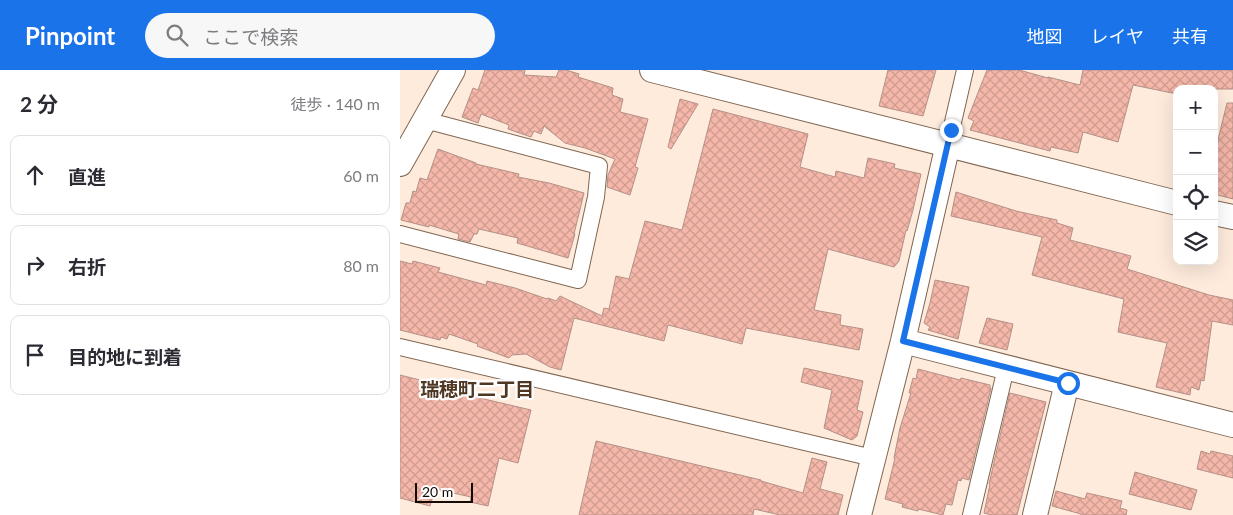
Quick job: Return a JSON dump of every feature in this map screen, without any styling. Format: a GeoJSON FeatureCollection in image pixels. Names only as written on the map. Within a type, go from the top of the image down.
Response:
{"type":"FeatureCollection","features":[{"type":"Feature","properties":{"kind":"street"},"geometry":{"type":"LineString","coordinates":[[400,164],[453,70]]}},
{"type":"Feature","properties":{"kind":"street"},"geometry":{"type":"LineString","coordinates":[[652,70],[1173,202]]}},
{"type":"Feature","properties":{"kind":"street"},"geometry":{"type":"LineString","coordinates":[[859,515],[903,341],[965,70]]}},
{"type":"Feature","properties":{"kind":"street"},"geometry":{"type":"LineString","coordinates":[[400,234],[578,280],[596,197],[598,166],[426,120]]}},
{"type":"Feature","properties":{"kind":"street"},"geometry":{"type":"LineString","coordinates":[[1218,213],[1233,217]]}},
{"type":"Feature","properties":{"kind":"street"},"geometry":{"type":"LineString","coordinates":[[903,341],[1233,425]]}},
{"type":"Feature","properties":{"kind":"street"},"geometry":{"type":"LineString","coordinates":[[400,347],[874,458]]}},
{"type":"Feature","properties":{"kind":"street"},"geometry":{"type":"LineString","coordinates":[[971,515],[1006,368]]}},
{"type":"Feature","properties":{"kind":"street"},"geometry":{"type":"LineString","coordinates":[[1035,515],[1068,383]]}},
{"type":"Feature","properties":{"kind":"building"},"geometry":{"type":"Polygon","coordinates":[[[485,70],[525,70],[524,75],[556,77],[559,70],[566,70],[579,74],[578,77],[613,88],[612,95],[623,99],[620,112],[648,119],[635,167],[638,168],[630,195],[607,187],[608,175],[615,159],[565,143],[544,126],[541,134],[534,131],[531,137],[508,129],[509,125],[481,114],[478,123],[462,117],[473,88],[478,90],[485,70]]]}},
{"type":"Feature","properties":{"kind":"building"},"geometry":{"type":"Polygon","coordinates":[[[888,70],[936,70],[923,116],[879,106],[888,70]]]}},
{"type":"Feature","properties":{"kind":"building"},"geometry":{"type":"Polygon","coordinates":[[[987,70],[1019,70],[1080,85],[1083,70],[1233,70],[1233,89],[1218,89],[1218,85],[1173,85],[1173,93],[1133,85],[1118,142],[1083,132],[1078,153],[1051,147],[1050,151],[970,130],[974,121],[968,118],[987,70]]]}},
{"type":"Feature","properties":{"kind":"building"},"geometry":{"type":"Polygon","coordinates":[[[680,99],[698,104],[671,149],[668,147],[680,99]]]}},
{"type":"Feature","properties":{"kind":"building"},"geometry":{"type":"Polygon","coordinates":[[[1227,103],[1233,103],[1233,199],[1218,195],[1218,140],[1227,103]]]}},
{"type":"Feature","properties":{"kind":"building"},"geometry":{"type":"Polygon","coordinates":[[[713,109],[808,134],[800,167],[835,177],[836,171],[864,178],[868,158],[895,164],[894,168],[921,174],[899,261],[894,267],[828,249],[814,310],[841,315],[840,325],[863,329],[859,350],[746,328],[742,344],[668,325],[664,341],[574,318],[561,370],[550,367],[526,354],[512,355],[509,358],[449,334],[447,339],[441,337],[440,340],[400,330],[400,261],[412,264],[413,261],[440,268],[438,272],[486,285],[487,281],[556,301],[560,296],[602,316],[604,308],[609,309],[616,276],[629,279],[645,221],[682,230],[713,109]]]}},
{"type":"Feature","properties":{"kind":"building"},"geometry":{"type":"Polygon","coordinates":[[[438,149],[476,164],[519,174],[518,177],[584,193],[568,258],[517,243],[518,238],[479,229],[470,242],[458,239],[459,234],[429,225],[429,227],[401,220],[406,203],[410,203],[413,191],[416,192],[420,178],[427,180],[438,149]]]}},
{"type":"Feature","properties":{"kind":"building"},"geometry":{"type":"Polygon","coordinates":[[[956,192],[1016,211],[1057,220],[1057,223],[1073,228],[1070,240],[1131,256],[1127,269],[1209,295],[1233,300],[1233,325],[1212,321],[1204,381],[1201,380],[1199,390],[1191,387],[1190,395],[1156,387],[1167,343],[1118,332],[1124,299],[1032,275],[1042,237],[951,216],[956,192]]]}},
{"type":"Feature","properties":{"kind":"building"},"geometry":{"type":"Polygon","coordinates":[[[935,280],[969,287],[958,339],[928,330],[930,327],[924,323],[935,280]]]}},
{"type":"Feature","properties":{"kind":"building"},"geometry":{"type":"Polygon","coordinates":[[[987,318],[1013,324],[1007,350],[979,343],[987,318]]]}},
{"type":"Feature","properties":{"kind":"building"},"geometry":{"type":"Polygon","coordinates":[[[804,368],[863,381],[857,410],[863,412],[857,436],[852,440],[824,428],[832,390],[801,382],[804,368]]]}},
{"type":"Feature","properties":{"kind":"building"},"geometry":{"type":"Polygon","coordinates":[[[918,369],[960,380],[961,378],[990,385],[991,388],[969,480],[962,478],[961,481],[958,480],[952,505],[946,504],[943,515],[902,507],[903,504],[885,499],[900,428],[911,393],[909,393],[913,378],[916,379],[918,369]]]}},
{"type":"Feature","properties":{"kind":"building"},"geometry":{"type":"Polygon","coordinates":[[[400,375],[468,392],[467,395],[531,410],[518,463],[499,458],[488,506],[470,502],[471,497],[435,489],[430,506],[400,498],[400,375]]]}},
{"type":"Feature","properties":{"kind":"building"},"geometry":{"type":"Polygon","coordinates":[[[1010,393],[1046,402],[1017,515],[992,515],[984,513],[1010,393]]]}},
{"type":"Feature","properties":{"kind":"building"},"geometry":{"type":"Polygon","coordinates":[[[596,441],[761,480],[803,493],[812,458],[827,462],[820,489],[843,495],[838,515],[780,515],[754,509],[753,515],[579,515],[596,441]]]}},
{"type":"Feature","properties":{"kind":"building"},"geometry":{"type":"Polygon","coordinates":[[[1201,451],[1210,454],[1211,451],[1233,456],[1233,478],[1197,469],[1201,451]]]}},
{"type":"Feature","properties":{"kind":"building"},"geometry":{"type":"Polygon","coordinates":[[[1135,472],[1197,490],[1191,510],[1129,494],[1135,472]]]}},
{"type":"Feature","properties":{"kind":"building"},"geometry":{"type":"Polygon","coordinates":[[[1056,491],[1085,499],[1087,493],[1122,501],[1120,508],[1127,510],[1126,515],[1081,515],[1052,506],[1056,491]]]}},
{"type":"Feature","properties":{"kind":"district","name":"瑞穂町二丁目"},"geometry":{"type":"Point","coordinates":[477,389]}},
{"type":"Feature","properties":{"kind":"route"},"geometry":{"type":"LineString","coordinates":[[951,130],[903,341],[1068,383]]}}]}
